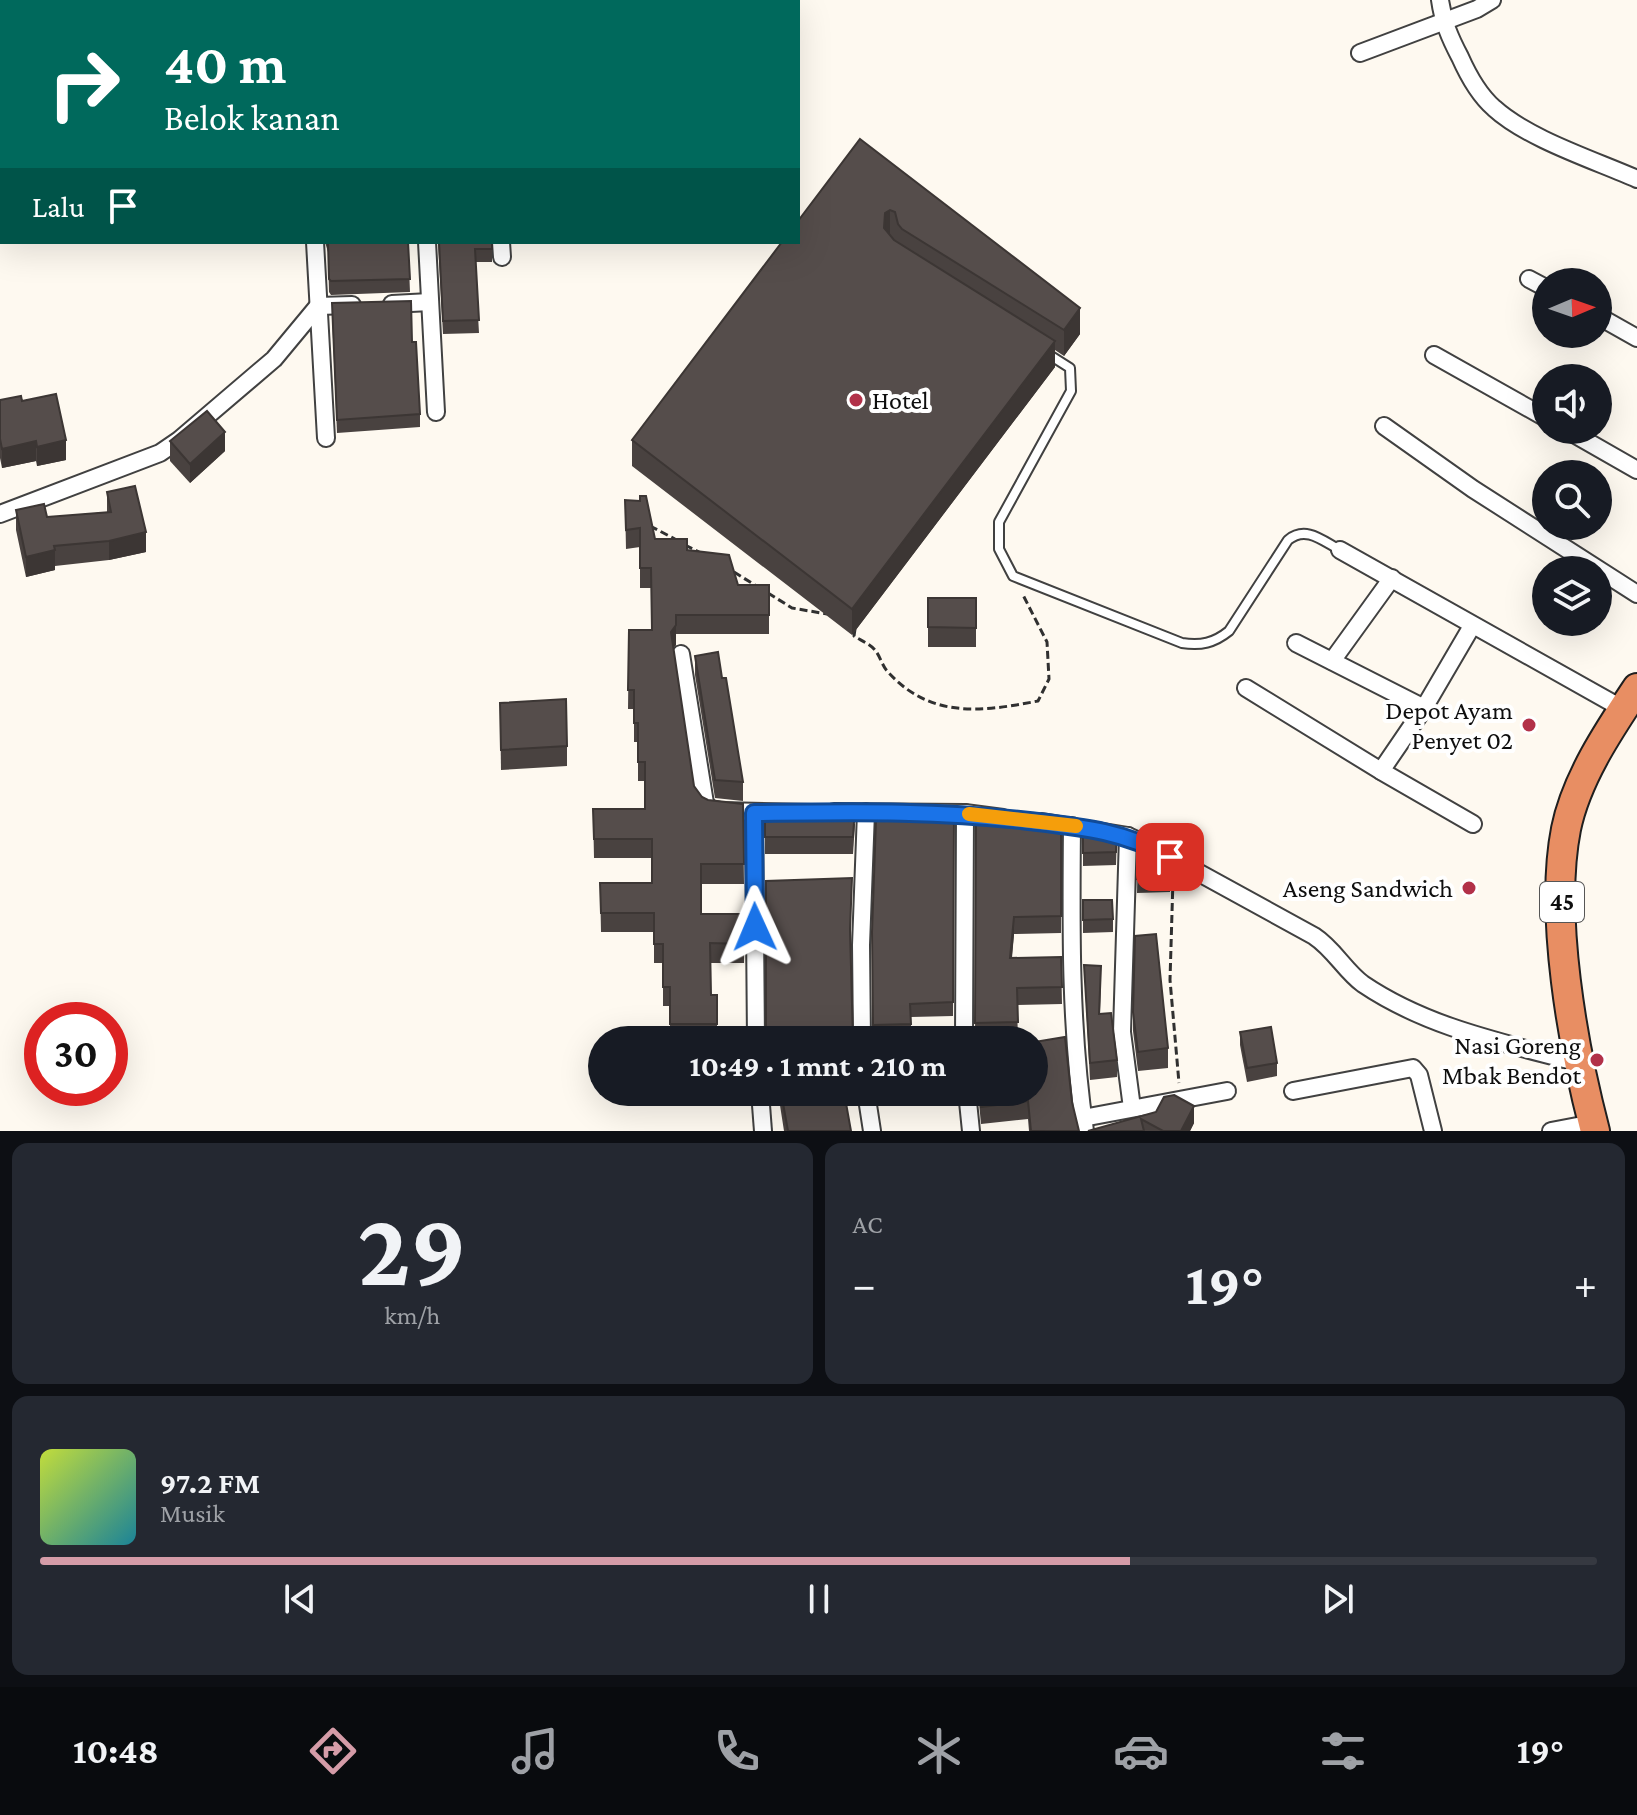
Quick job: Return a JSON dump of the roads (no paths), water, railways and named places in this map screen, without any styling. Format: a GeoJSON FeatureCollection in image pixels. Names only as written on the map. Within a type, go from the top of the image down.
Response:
{"type":"FeatureCollection","features":[{"type":"Feature","properties":{"kind":"highway","name":"45"},"geometry":{"type":"LineString","coordinates":[[1594,1127],[1579,1063],[1562,939],[1561,884],[1566,829],[1587,773],[1630,704]]}},
{"type":"Feature","properties":{"kind":"street"},"geometry":{"type":"LineString","coordinates":[[1440,0],[1443,23],[1474,82],[1494,109],[1537,136],[1637,179]]}},
{"type":"Feature","properties":{"kind":"street"},"geometry":{"type":"LineString","coordinates":[[1360,53],[1443,23],[1492,0]]}},
{"type":"Feature","properties":{"kind":"street"},"geometry":{"type":"LineString","coordinates":[[315,244],[326,438]]}},
{"type":"Feature","properties":{"kind":"street"},"geometry":{"type":"LineString","coordinates":[[427,244],[436,412]]}},
{"type":"Feature","properties":{"kind":"street"},"geometry":{"type":"LineString","coordinates":[[0,514],[160,453],[274,359],[318,306],[430,302]]}},
{"type":"Feature","properties":{"kind":"street"},"geometry":{"type":"LineString","coordinates":[[1612,324],[1637,338]]}},
{"type":"Feature","properties":{"kind":"street"},"geometry":{"type":"LineString","coordinates":[[1434,355],[1532,410]]}},
{"type":"Feature","properties":{"kind":"street"},"geometry":{"type":"LineString","coordinates":[[1384,426],[1473,489],[1637,594]]}},
{"type":"Feature","properties":{"kind":"street"},"geometry":{"type":"LineString","coordinates":[[1592,444],[1637,470]]}},
{"type":"Feature","properties":{"kind":"street"},"geometry":{"type":"LineString","coordinates":[[1340,550],[1472,626],[1630,704]]}},
{"type":"Feature","properties":{"kind":"street"},"geometry":{"type":"LineString","coordinates":[[1332,661],[1392,578]]}},
{"type":"Feature","properties":{"kind":"street"},"geometry":{"type":"LineString","coordinates":[[1381,771],[1424,708],[1472,626]]}},
{"type":"Feature","properties":{"kind":"street"},"geometry":{"type":"LineString","coordinates":[[1296,643],[1424,708]]}},
{"type":"Feature","properties":{"kind":"street"},"geometry":{"type":"LineString","coordinates":[[681,654],[705,803],[710,809],[754,813],[965,813],[1128,836],[1314,936],[1329,947],[1360,982],[1415,1012],[1463,1033],[1579,1063]]}},
{"type":"Feature","properties":{"kind":"street"},"geometry":{"type":"LineString","coordinates":[[1246,688],[1473,824]]}},
{"type":"Feature","properties":{"kind":"street"},"geometry":{"type":"LineString","coordinates":[[862,1026],[861,945],[866,812]]}},
{"type":"Feature","properties":{"kind":"street"},"geometry":{"type":"LineString","coordinates":[[754,813],[756,1026]]}},
{"type":"Feature","properties":{"kind":"street"},"geometry":{"type":"LineString","coordinates":[[964,1026],[965,813]]}},
{"type":"Feature","properties":{"kind":"street"},"geometry":{"type":"LineString","coordinates":[[1072,826],[1071,967],[1075,1051],[1084,1124],[1132,1108],[1227,1091]]}},
{"type":"Feature","properties":{"kind":"street"},"geometry":{"type":"LineString","coordinates":[[1128,836],[1122,1032],[1132,1108]]}},
{"type":"Feature","properties":{"kind":"street"},"geometry":{"type":"LineString","coordinates":[[1293,1091],[1413,1068],[1419,1075],[1433,1131]]}},
{"type":"Feature","properties":{"kind":"street"},"geometry":{"type":"LineString","coordinates":[[761,1106],[763,1131]]}},
{"type":"Feature","properties":{"kind":"street"},"geometry":{"type":"LineString","coordinates":[[868,1106],[872,1131]]}},
{"type":"Feature","properties":{"kind":"street"},"geometry":{"type":"LineString","coordinates":[[968,1106],[971,1131]]}},
{"type":"Feature","properties":{"kind":"street"},"geometry":{"type":"LineString","coordinates":[[1551,1131],[1594,1127]]}},
{"type":"Feature","properties":{"kind":"lane"},"geometry":{"type":"LineString","coordinates":[[1043,352],[1070,368],[1071,391],[999,522],[999,549],[1013,576],[1182,643],[1196,645],[1217,641],[1229,631],[1288,540],[1295,534],[1306,532],[1340,550]]}},
{"type":"Feature","properties":{"kind":"place","name":"Hotel"},"geometry":{"type":"Point","coordinates":[856,400]}},
{"type":"Feature","properties":{"kind":"place","name":"Depot Ayam Penyet 02"},"geometry":{"type":"Point","coordinates":[1529,725]}},
{"type":"Feature","properties":{"kind":"place","name":"Aseng Sandwich"},"geometry":{"type":"Point","coordinates":[1469,888]}},
{"type":"Feature","properties":{"kind":"place","name":"Nasi Goreng Mbak Bendot"},"geometry":{"type":"Point","coordinates":[1597,1060]}}]}
